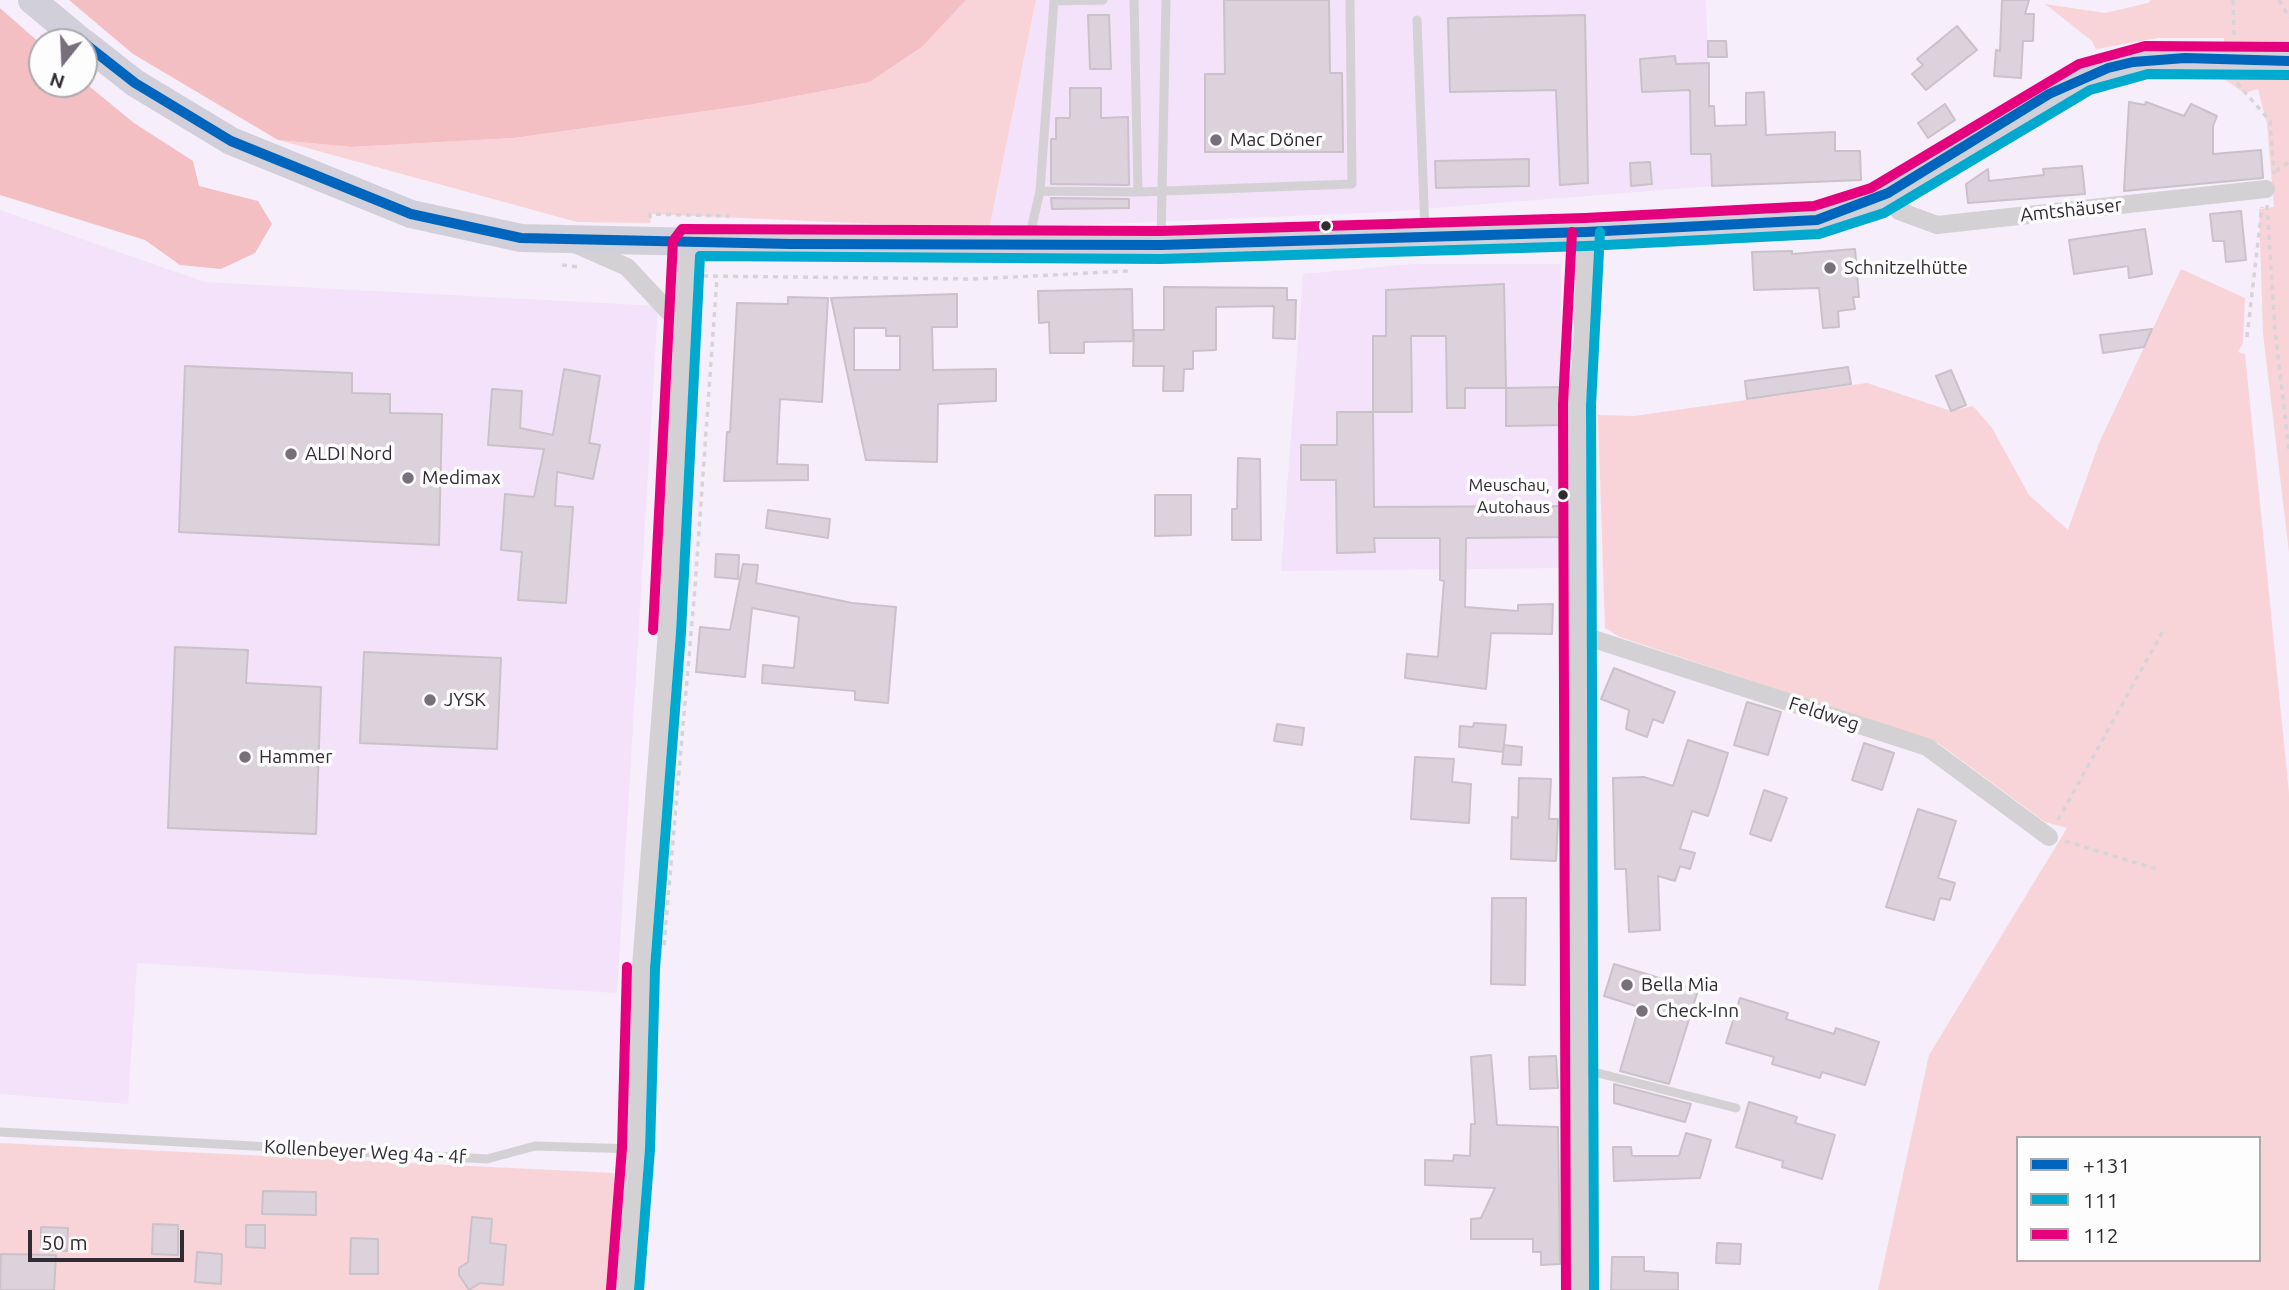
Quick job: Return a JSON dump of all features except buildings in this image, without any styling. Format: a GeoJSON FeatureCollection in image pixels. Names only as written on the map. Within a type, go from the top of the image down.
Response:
{"type":"FeatureCollection","features":[{"type":"Feature","properties":{"kind":"main road"},"geometry":{"type":"LineString","coordinates":[[32,0],[65,28]]}},
{"type":"Feature","properties":{"kind":"main road"},"geometry":{"type":"LineString","coordinates":[[98,55],[178,111],[231,141],[411,214],[482,232],[564,240],[687,243],[1161,245],[1586,232],[1817,220],[1848,212],[1888,195],[2084,76],[2146,60],[2234,69],[2283,61]]}},
{"type":"Feature","properties":{"kind":"street","name":"Amtshäuser"},"geometry":{"type":"LineString","coordinates":[[1888,195],[1899,211],[1937,225],[2266,189]]}},
{"type":"Feature","properties":{"kind":"street"},"geometry":{"type":"LineString","coordinates":[[1580,1290],[1577,404],[1586,232]]}},
{"type":"Feature","properties":{"kind":"street"},"geometry":{"type":"LineString","coordinates":[[564,240],[627,267],[682,326]]}},
{"type":"Feature","properties":{"kind":"street"},"geometry":{"type":"LineString","coordinates":[[625,1290],[636,1149],[636,1056],[667,631],[687,243]]}},
{"type":"Feature","properties":{"kind":"street","name":"Feldweg"},"geometry":{"type":"LineString","coordinates":[[1578,634],[1927,747],[2049,836]]}},
{"type":"Feature","properties":{"kind":"lane"},"geometry":{"type":"LineString","coordinates":[[1028,244],[1040,191],[1054,1],[1102,0]]}},
{"type":"Feature","properties":{"kind":"lane"},"geometry":{"type":"LineString","coordinates":[[1135,0],[1138,192]]}},
{"type":"Feature","properties":{"kind":"lane"},"geometry":{"type":"LineString","coordinates":[[1161,245],[1166,0]]}},
{"type":"Feature","properties":{"kind":"lane"},"geometry":{"type":"LineString","coordinates":[[1040,191],[1138,192],[1352,184],[1350,0]]}},
{"type":"Feature","properties":{"kind":"lane"},"geometry":{"type":"LineString","coordinates":[[1417,20],[1425,238]]}},
{"type":"Feature","properties":{"kind":"lane"},"geometry":{"type":"LineString","coordinates":[[1578,1068],[1736,1108]]}},
{"type":"Feature","properties":{"kind":"lane","name":"Kollenbeyer Weg 4a - 4f"},"geometry":{"type":"LineString","coordinates":[[0,1132],[487,1159],[535,1146],[636,1149]]}},
{"type":"Feature","properties":{"kind":"path"},"geometry":{"type":"LineString","coordinates":[[2233,0],[2234,69],[2270,121],[2276,171]]}},
{"type":"Feature","properties":{"kind":"path"},"geometry":{"type":"LineString","coordinates":[[2279,0],[2289,18]]}},
{"type":"Feature","properties":{"kind":"path"},"geometry":{"type":"LineString","coordinates":[[2247,337],[2258,224],[2266,189],[2276,171],[2289,162]]}},
{"type":"Feature","properties":{"kind":"path"},"geometry":{"type":"LineString","coordinates":[[2266,189],[2274,331],[2289,451]]}},
{"type":"Feature","properties":{"kind":"path"},"geometry":{"type":"LineString","coordinates":[[663,958],[696,574],[717,277]]}},
{"type":"Feature","properties":{"kind":"path"},"geometry":{"type":"LineString","coordinates":[[2156,869],[2049,836],[2164,629]]}},
{"type":"Feature","properties":{"kind":"shaded area"},"geometry":{"type":"Polygon","coordinates":[[[69,0],[966,0],[922,47],[870,82],[749,105],[514,138],[351,147],[278,140],[133,54],[69,0]]]}},
{"type":"Feature","properties":{"kind":"shaded area"},"geometry":{"type":"Polygon","coordinates":[[[966,0],[1036,0],[989,229],[651,214],[650,223],[577,222],[278,140],[351,147],[514,138],[749,105],[870,82],[922,47],[966,0]]]}},
{"type":"Feature","properties":{"kind":"shaded area"},"geometry":{"type":"Polygon","coordinates":[[[1036,0],[1706,0],[1712,186],[1385,212],[989,229],[1036,0]]]}},
{"type":"Feature","properties":{"kind":"shaded area"},"geometry":{"type":"Polygon","coordinates":[[[2151,0],[2289,0],[2289,553],[2263,333],[2259,209],[2274,207],[2267,124],[2258,89],[2244,93],[2224,79],[2224,38],[2158,38],[2096,49],[2092,41],[2045,4],[2105,13],[2151,0]]]}},
{"type":"Feature","properties":{"kind":"shaded area"},"geometry":{"type":"Polygon","coordinates":[[[0,8],[28,33],[28,98],[98,98],[98,93],[134,123],[193,161],[199,186],[258,201],[272,224],[255,253],[221,269],[180,265],[145,240],[0,195],[0,8]]]}},
{"type":"Feature","properties":{"kind":"shaded area"},"geometry":{"type":"Polygon","coordinates":[[[0,210],[204,282],[658,306],[617,993],[137,963],[128,1104],[0,1094],[0,210]]]}},
{"type":"Feature","properties":{"kind":"shaded area"},"geometry":{"type":"Polygon","coordinates":[[[1413,264],[1561,264],[1560,568],[1281,571],[1303,274],[1413,264]]]}},
{"type":"Feature","properties":{"kind":"shaded area"},"geometry":{"type":"Polygon","coordinates":[[[2181,269],[2245,298],[2243,343],[2238,352],[2245,354],[2289,793],[2289,1290],[1878,1290],[1929,1055],[2067,828],[2045,822],[1938,743],[1620,637],[1605,628],[1598,415],[1634,416],[1867,383],[1951,411],[1973,406],[1992,428],[2029,495],[2068,530],[2099,443],[2181,269]]]}},
{"type":"Feature","properties":{"kind":"shaded area"},"geometry":{"type":"Polygon","coordinates":[[[0,1143],[614,1173],[609,1290],[0,1290],[0,1143]]]}},
{"type":"Feature","properties":{"kind":"transit line","name":"112"},"geometry":{"type":"LineString","coordinates":[[653,630],[673,241],[682,229],[1161,231],[1585,218],[1814,206],[1871,188],[2079,64],[2145,46],[2289,47]]}},
{"type":"Feature","properties":{"kind":"transit line","name":"+131"},"geometry":{"type":"LineString","coordinates":[[98,54],[135,83],[231,141],[411,214],[521,238],[790,244],[1161,245],[1586,232],[1817,220],[1888,193],[2049,94],[2108,68],[2133,62],[2185,58],[2289,61]]}},
{"type":"Feature","properties":{"kind":"transit line","name":"111"},"geometry":{"type":"LineString","coordinates":[[639,1290],[650,1149],[655,968],[681,632],[700,256],[1161,259],[1586,246],[1819,234],[1884,213],[2090,90],[2148,74],[2289,75]]}},
{"type":"Feature","properties":{"kind":"transit line","name":"112"},"geometry":{"type":"LineString","coordinates":[[1566,1290],[1563,404],[1572,232]]}},
{"type":"Feature","properties":{"kind":"transit line","name":"111"},"geometry":{"type":"LineString","coordinates":[[1594,1290],[1591,405],[1600,232]]}},
{"type":"Feature","properties":{"kind":"transit line","name":"112"},"geometry":{"type":"LineString","coordinates":[[611,1289],[622,1148],[627,967]]}},
{"type":"Feature","properties":{"kind":"place","name":"Mac Döner"},"geometry":{"type":"Point","coordinates":[1216,140]}},
{"type":"Feature","properties":{"kind":"place","name":"Schnitzelhütte"},"geometry":{"type":"Point","coordinates":[1830,268]}},
{"type":"Feature","properties":{"kind":"place","name":"ALDI Nord"},"geometry":{"type":"Point","coordinates":[291,454]}},
{"type":"Feature","properties":{"kind":"place","name":"Medimax"},"geometry":{"type":"Point","coordinates":[408,478]}},
{"type":"Feature","properties":{"kind":"place","name":"Meuschau, Autohaus"},"geometry":{"type":"Point","coordinates":[1563,495]}},
{"type":"Feature","properties":{"kind":"place","name":"JYSK"},"geometry":{"type":"Point","coordinates":[430,700]}},
{"type":"Feature","properties":{"kind":"place","name":"Hammer"},"geometry":{"type":"Point","coordinates":[245,757]}},
{"type":"Feature","properties":{"kind":"place","name":"Bella Mia"},"geometry":{"type":"Point","coordinates":[1627,985]}},
{"type":"Feature","properties":{"kind":"place","name":"Check-Inn"},"geometry":{"type":"Point","coordinates":[1642,1011]}}]}
